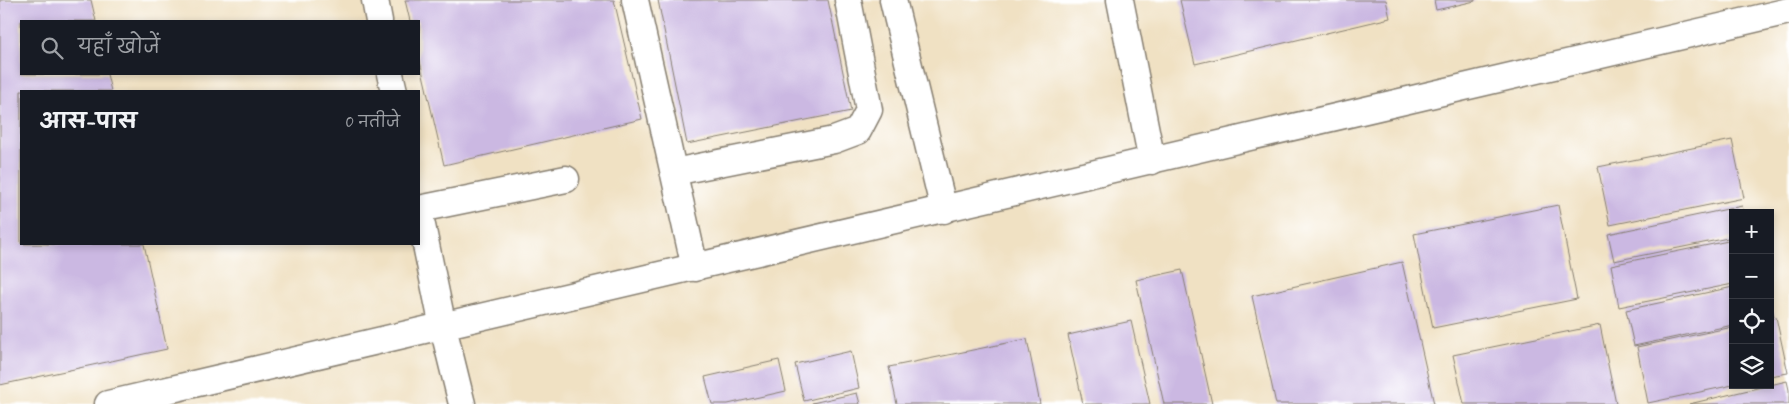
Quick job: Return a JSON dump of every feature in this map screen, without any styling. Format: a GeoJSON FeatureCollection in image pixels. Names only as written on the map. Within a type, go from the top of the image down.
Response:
{"type":"FeatureCollection","features":[{"type":"Feature","properties":{"kind":"lane"},"geometry":{"type":"LineString","coordinates":[[375,0],[379,20]]}},
{"type":"Feature","properties":{"kind":"lane"},"geometry":{"type":"LineString","coordinates":[[635,0],[695,268]]}},
{"type":"Feature","properties":{"kind":"lane"},"geometry":{"type":"LineString","coordinates":[[674,172],[834,140],[858,131],[869,110],[848,0]]}},
{"type":"Feature","properties":{"kind":"lane"},"geometry":{"type":"LineString","coordinates":[[894,0],[944,210]]}},
{"type":"Feature","properties":{"kind":"lane"},"geometry":{"type":"LineString","coordinates":[[1120,0],[1152,161]]}},
{"type":"Feature","properties":{"kind":"lane"},"geometry":{"type":"LineString","coordinates":[[108,404],[1789,11]]}},
{"type":"Feature","properties":{"kind":"lane"},"geometry":{"type":"LineString","coordinates":[[390,75],[394,90]]}},
{"type":"Feature","properties":{"kind":"lane"},"geometry":{"type":"LineString","coordinates":[[420,210],[566,179]]}},
{"type":"Feature","properties":{"kind":"lane"},"geometry":{"type":"LineString","coordinates":[[420,215],[443,327],[462,404]]}},
{"type":"Feature","properties":{"kind":"building"},"geometry":{"type":"Polygon","coordinates":[[[0,0],[91,0],[96,20],[20,20],[20,75],[107,75],[111,90],[20,90],[20,245],[144,245],[167,349],[0,385],[0,0]]]}},
{"type":"Feature","properties":{"kind":"building"},"geometry":{"type":"Polygon","coordinates":[[[405,0],[614,0],[642,119],[444,165],[420,61],[420,20],[410,20],[405,0]]]}},
{"type":"Feature","properties":{"kind":"building"},"geometry":{"type":"Polygon","coordinates":[[[658,0],[828,0],[851,111],[687,144],[658,0]]]}},
{"type":"Feature","properties":{"kind":"building"},"geometry":{"type":"Polygon","coordinates":[[[1180,0],[1386,0],[1390,18],[1195,64],[1180,0]]]}},
{"type":"Feature","properties":{"kind":"building"},"geometry":{"type":"Polygon","coordinates":[[[1434,0],[1475,0],[1475,1],[1436,10],[1434,0]]]}},
{"type":"Feature","properties":{"kind":"building"},"geometry":{"type":"Polygon","coordinates":[[[1732,140],[1744,198],[1610,225],[1598,167],[1732,140]]]}},
{"type":"Feature","properties":{"kind":"building"},"geometry":{"type":"Polygon","coordinates":[[[1558,205],[1577,299],[1433,328],[1414,234],[1558,205]]]}},
{"type":"Feature","properties":{"kind":"building"},"geometry":{"type":"Polygon","coordinates":[[[1742,206],[1743,209],[1729,209],[1729,238],[1614,261],[1608,234],[1742,206]]]}},
{"type":"Feature","properties":{"kind":"building"},"geometry":{"type":"Polygon","coordinates":[[[1729,241],[1729,285],[1619,307],[1611,265],[1729,241]]]}},
{"type":"Feature","properties":{"kind":"building"},"geometry":{"type":"Polygon","coordinates":[[[1402,262],[1434,404],[1276,404],[1252,296],[1402,262]]]}},
{"type":"Feature","properties":{"kind":"building"},"geometry":{"type":"Polygon","coordinates":[[[1182,270],[1212,404],[1164,404],[1136,280],[1182,270]]]}},
{"type":"Feature","properties":{"kind":"building"},"geometry":{"type":"Polygon","coordinates":[[[1729,288],[1729,326],[1634,346],[1626,310],[1729,288]]]}},
{"type":"Feature","properties":{"kind":"building"},"geometry":{"type":"Polygon","coordinates":[[[1776,317],[1788,373],[1774,375],[1774,344],[1774,318],[1776,317]]]}},
{"type":"Feature","properties":{"kind":"building"},"geometry":{"type":"Polygon","coordinates":[[[1131,321],[1150,404],[1083,404],[1068,335],[1131,321]]]}},
{"type":"Feature","properties":{"kind":"building"},"geometry":{"type":"Polygon","coordinates":[[[1600,325],[1616,404],[1464,404],[1453,355],[1600,325]]]}},
{"type":"Feature","properties":{"kind":"building"},"geometry":{"type":"Polygon","coordinates":[[[1729,328],[1729,386],[1648,403],[1637,347],[1729,328]]]}},
{"type":"Feature","properties":{"kind":"building"},"geometry":{"type":"Polygon","coordinates":[[[1027,339],[1040,404],[897,404],[889,367],[1027,339]]]}},
{"type":"Feature","properties":{"kind":"building"},"geometry":{"type":"Polygon","coordinates":[[[851,351],[859,388],[804,401],[795,364],[851,351]]]}},
{"type":"Feature","properties":{"kind":"building"},"geometry":{"type":"Polygon","coordinates":[[[779,360],[786,391],[728,404],[712,404],[705,377],[779,360]]]}},
{"type":"Feature","properties":{"kind":"building"},"geometry":{"type":"Polygon","coordinates":[[[1787,381],[1789,404],[1689,404],[1753,389],[1774,389],[1774,384],[1787,381]]]}},
{"type":"Feature","properties":{"kind":"building"},"geometry":{"type":"Polygon","coordinates":[[[857,393],[860,404],[812,404],[812,403],[857,393]]]}}]}
